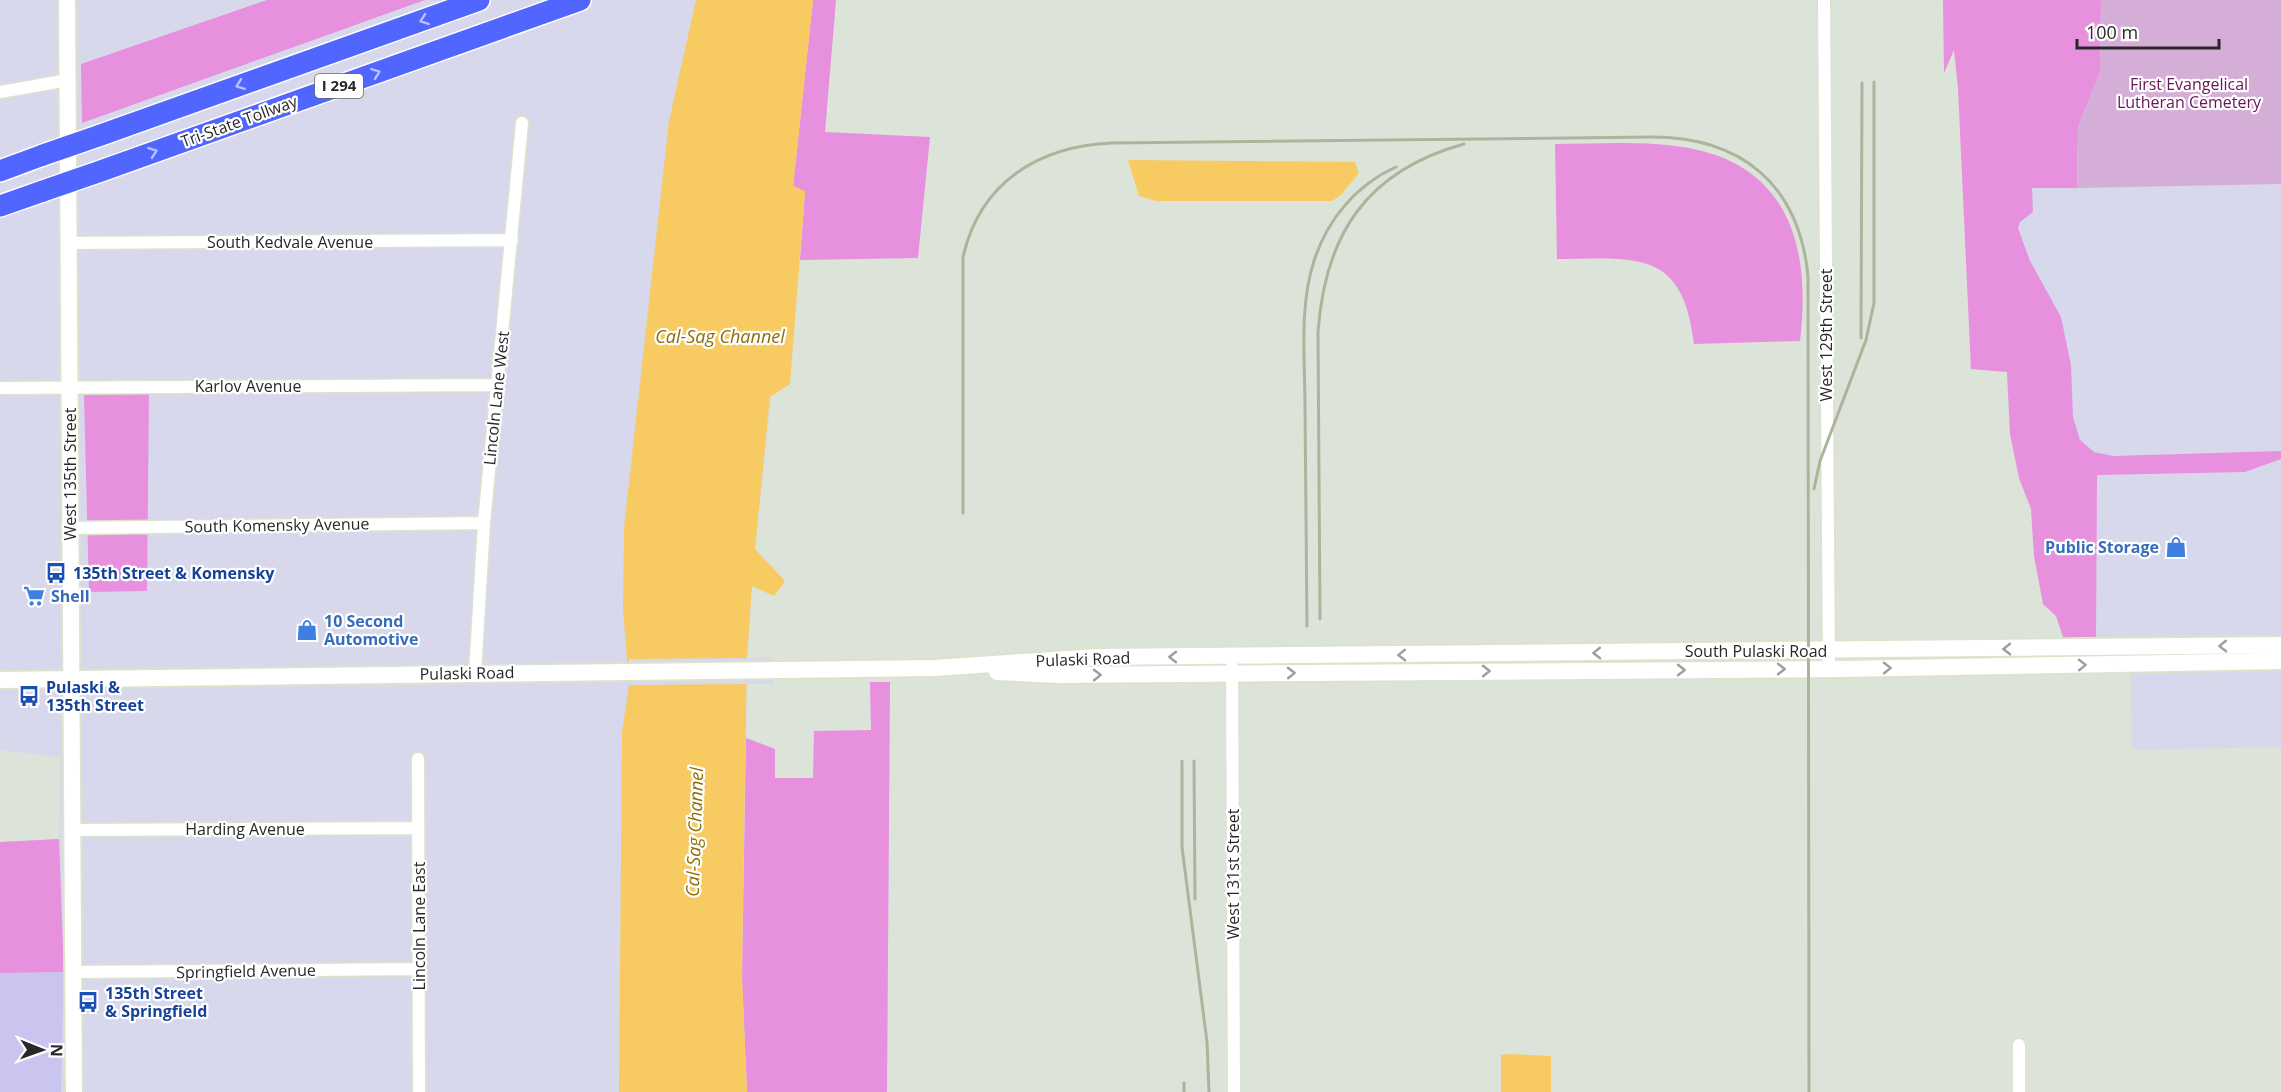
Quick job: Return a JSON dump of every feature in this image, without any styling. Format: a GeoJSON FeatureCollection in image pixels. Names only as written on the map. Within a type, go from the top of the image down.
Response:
{"type":"FeatureCollection","features":[{"type":"Feature","properties":{"kind":"highway","name":"Tri-State Tollway"},"geometry":{"type":"LineString","coordinates":[[0,171],[479,0]]}},
{"type":"Feature","properties":{"kind":"highway","name":"Tri-State Tollway"},"geometry":{"type":"LineString","coordinates":[[0,206],[580,0]]}},
{"type":"Feature","properties":{"kind":"main road","name":"West 135th Street"},"geometry":{"type":"LineString","coordinates":[[67,0],[74,1092]]}},
{"type":"Feature","properties":{"kind":"main road","name":"South Pulaski Road"},"geometry":{"type":"LineString","coordinates":[[1232,656],[2281,645]]}},
{"type":"Feature","properties":{"kind":"main road","name":"Pulaski Road"},"geometry":{"type":"LineString","coordinates":[[0,680],[629,670],[934,668],[1059,658],[1232,656]]}},
{"type":"Feature","properties":{"kind":"main road","name":"South Pulaski Road"},"geometry":{"type":"LineString","coordinates":[[1232,674],[1829,669],[2281,661]]}},
{"type":"Feature","properties":{"kind":"main road","name":"Pulaski Road"},"geometry":{"type":"LineString","coordinates":[[934,668],[1057,675],[1232,674]]}},
{"type":"Feature","properties":{"kind":"street","name":"West 129th Street"},"geometry":{"type":"LineString","coordinates":[[1824,0],[1829,669]]}},
{"type":"Feature","properties":{"kind":"street"},"geometry":{"type":"LineString","coordinates":[[0,92],[68,80]]}},
{"type":"Feature","properties":{"kind":"street","name":"Lincoln Lane West"},"geometry":{"type":"LineString","coordinates":[[475,673],[484,523],[522,123]]}},
{"type":"Feature","properties":{"kind":"street","name":"South Kedvale Avenue"},"geometry":{"type":"LineString","coordinates":[[69,243],[512,240]]}},
{"type":"Feature","properties":{"kind":"street","name":"Karlov Avenue"},"geometry":{"type":"LineString","coordinates":[[0,388],[497,385]]}},
{"type":"Feature","properties":{"kind":"street","name":"South Komensky Avenue"},"geometry":{"type":"LineString","coordinates":[[70,528],[484,523]]}},
{"type":"Feature","properties":{"kind":"street","name":"West 131st Street"},"geometry":{"type":"LineString","coordinates":[[1232,656],[1234,1092]]}},
{"type":"Feature","properties":{"kind":"street","name":"Lincoln Lane East"},"geometry":{"type":"LineString","coordinates":[[418,759],[419,1092]]}},
{"type":"Feature","properties":{"kind":"street","name":"Harding Avenue"},"geometry":{"type":"LineString","coordinates":[[72,830],[418,828]]}},
{"type":"Feature","properties":{"kind":"street","name":"Springfield Avenue"},"geometry":{"type":"LineString","coordinates":[[73,972],[419,969]]}},
{"type":"Feature","properties":{"kind":"street"},"geometry":{"type":"LineString","coordinates":[[2019,1045],[2019,1092]]}},
{"type":"Feature","properties":{"kind":"shaded area"},"geometry":{"type":"Polygon","coordinates":[[[267,0],[425,0],[82,123],[81,64],[267,0]]]}},
{"type":"Feature","properties":{"kind":"shaded area"},"geometry":{"type":"Polygon","coordinates":[[[813,0],[1943,0],[1944,71],[1954,48],[1958,88],[1971,369],[2007,372],[2010,434],[2019,478],[2031,509],[2034,556],[2043,604],[2056,616],[2064,640],[2130,640],[2132,750],[2281,747],[2281,1092],[887,1092],[890,682],[870,682],[871,730],[814,778],[774,778],[775,749],[746,738],[747,684],[774,684],[774,657],[747,658],[752,585],[785,581],[755,549],[813,0]]]}},
{"type":"Feature","properties":{"kind":"shaded area"},"geometry":{"type":"Polygon","coordinates":[[[813,0],[836,0],[825,132],[930,137],[918,258],[800,260],[805,192],[793,186],[813,0]]]}},
{"type":"Feature","properties":{"kind":"shaded area"},"geometry":{"type":"Polygon","coordinates":[[[1943,0],[2101,0],[2100,72],[2078,127],[2077,188],[2032,188],[2033,212],[2020,222],[2018,228],[2030,261],[2061,317],[2071,365],[2073,417],[2080,440],[2094,452],[2113,456],[2281,451],[2281,459],[2245,472],[2097,475],[2096,640],[2064,640],[2056,616],[2043,604],[2034,556],[2031,509],[2019,478],[2010,434],[2007,372],[1971,369],[1958,88],[1954,50],[1944,73],[1943,0]]]}},
{"type":"Feature","properties":{"kind":"shaded area"},"geometry":{"type":"Polygon","coordinates":[[[1555,144],[1660,144],[1713,154],[1743,168],[1766,187],[1784,211],[1795,239],[1801,271],[1803,305],[1800,341],[1694,344],[1688,312],[1679,290],[1666,274],[1650,265],[1631,260],[1557,259],[1555,144]]]}},
{"type":"Feature","properties":{"kind":"shaded area"},"geometry":{"type":"Polygon","coordinates":[[[93,391],[149,392],[147,591],[89,592],[84,395],[93,391]]]}},
{"type":"Feature","properties":{"kind":"shaded area"},"geometry":{"type":"Polygon","coordinates":[[[870,682],[890,682],[887,1092],[747,1092],[742,978],[746,738],[775,749],[775,778],[813,778],[814,731],[871,730],[870,682]]]}},
{"type":"Feature","properties":{"kind":"shaded area"},"geometry":{"type":"Polygon","coordinates":[[[0,750],[60,757],[59,839],[0,842],[0,750]]]}},
{"type":"Feature","properties":{"kind":"shaded area"},"geometry":{"type":"Polygon","coordinates":[[[59,839],[64,972],[0,973],[0,842],[59,839]]]}},
{"type":"Feature","properties":{"kind":"shaded area"},"geometry":{"type":"Polygon","coordinates":[[[64,972],[61,1092],[0,1092],[0,973],[64,972]]]}},
{"type":"Feature","properties":{"kind":"green space","name":"First Evangelical Lutheran Cemetery"},"geometry":{"type":"Polygon","coordinates":[[[2101,0],[2281,0],[2281,184],[2077,188],[2078,127],[2100,72],[2101,0]]]}},
{"type":"Feature","properties":{"kind":"water","name":"Cal-Sag Channel"},"geometry":{"type":"Polygon","coordinates":[[[696,0],[813,0],[793,186],[805,191],[790,384],[770,397],[755,549],[785,581],[774,596],[752,586],[747,658],[742,978],[747,1092],[619,1092],[622,732],[629,685],[623,610],[624,528],[669,121],[696,0]]]}},
{"type":"Feature","properties":{"kind":"water"},"geometry":{"type":"Polygon","coordinates":[[[1128,160],[1355,162],[1359,173],[1341,195],[1332,201],[1156,201],[1139,196],[1128,160]]]}},
{"type":"Feature","properties":{"kind":"water"},"geometry":{"type":"Polygon","coordinates":[[[1501,1055],[1551,1056],[1551,1092],[1501,1092],[1501,1055]]]}},
{"type":"Feature","properties":{"kind":"pier"},"geometry":{"type":"Polygon","coordinates":[[[750,658],[750,684],[629,685],[629,659],[750,658]]]}},
{"type":"Feature","properties":{"kind":"railway"},"geometry":{"type":"LineString","coordinates":[[1814,489],[1820,461],[1866,340],[1874,303],[1874,82]]}},
{"type":"Feature","properties":{"kind":"railway"},"geometry":{"type":"LineString","coordinates":[[1861,338],[1862,83]]}},
{"type":"Feature","properties":{"kind":"railway"},"geometry":{"type":"LineString","coordinates":[[963,513],[963,257],[971,231],[983,208],[998,189],[1016,173],[1037,161],[1060,152],[1112,143],[1652,137],[1684,139],[1713,146],[1739,157],[1760,172],[1778,192],[1792,216],[1802,244],[1808,276],[1809,1092]]}},
{"type":"Feature","properties":{"kind":"railway"},"geometry":{"type":"LineString","coordinates":[[1320,619],[1318,332],[1322,297],[1330,266],[1341,237],[1357,212],[1377,190],[1401,171],[1430,156],[1464,144]]}},
{"type":"Feature","properties":{"kind":"railway"},"geometry":{"type":"LineString","coordinates":[[1307,626],[1304,333],[1309,279],[1320,246],[1345,205],[1368,184],[1396,167]]}},
{"type":"Feature","properties":{"kind":"railway"},"geometry":{"type":"LineString","coordinates":[[1182,761],[1182,847],[1207,1042],[1209,1092]]}},
{"type":"Feature","properties":{"kind":"railway"},"geometry":{"type":"LineString","coordinates":[[1194,761],[1195,899]]}},
{"type":"Feature","properties":{"kind":"railway"},"geometry":{"type":"LineString","coordinates":[[1184,1083],[1184,1092]]}},
{"type":"Feature","properties":{"kind":"place","name":"Public Storage"},"geometry":{"type":"Point","coordinates":[2176,547]}},
{"type":"Feature","properties":{"kind":"place","name":"135th Street & Komensky"},"geometry":{"type":"Point","coordinates":[56,573]}},
{"type":"Feature","properties":{"kind":"place","name":"Shell"},"geometry":{"type":"Point","coordinates":[34,596]}},
{"type":"Feature","properties":{"kind":"place","name":"10 Second Automotive"},"geometry":{"type":"Point","coordinates":[307,630]}},
{"type":"Feature","properties":{"kind":"place","name":"Pulaski & 135th Street"},"geometry":{"type":"Point","coordinates":[29,696]}},
{"type":"Feature","properties":{"kind":"place","name":"135th Street & Springfield"},"geometry":{"type":"Point","coordinates":[88,1002]}}]}
